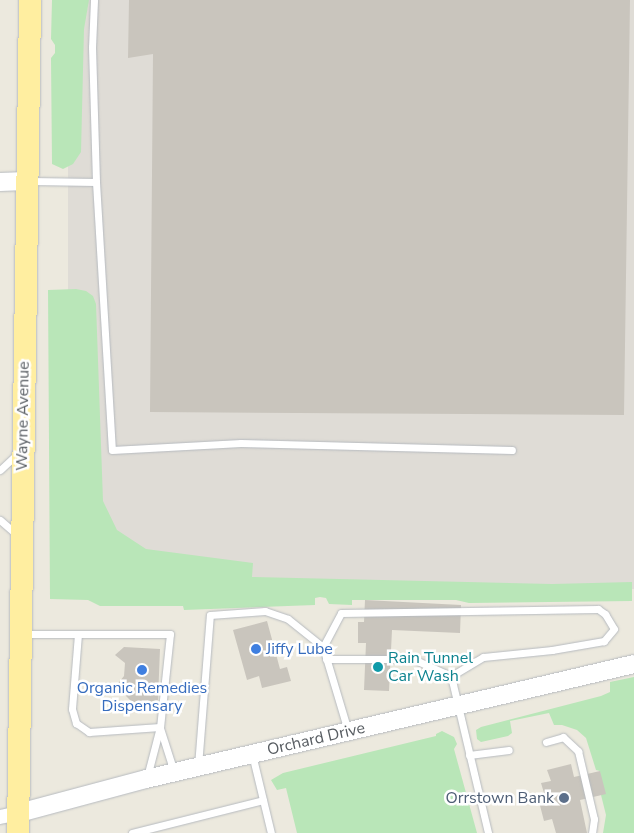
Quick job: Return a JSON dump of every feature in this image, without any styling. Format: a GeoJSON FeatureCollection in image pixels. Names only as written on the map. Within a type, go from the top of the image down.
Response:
{"type":"FeatureCollection","features":[{"type":"Feature","properties":{"kind":"main road","name":"Wayne Avenue"},"geometry":{"type":"LineString","coordinates":[[12,821],[21,634],[30,0]]}},
{"type":"Feature","properties":{"kind":"street"},"geometry":{"type":"LineString","coordinates":[[0,182],[26,181]]}},
{"type":"Feature","properties":{"kind":"street","name":"Orchard Drive"},"geometry":{"type":"LineString","coordinates":[[12,821],[146,779],[634,664]]}},
{"type":"Feature","properties":{"kind":"lane"},"geometry":{"type":"LineString","coordinates":[[94,0],[92,47],[96,182],[112,450],[241,443],[512,450]]}},
{"type":"Feature","properties":{"kind":"lane"},"geometry":{"type":"LineString","coordinates":[[26,181],[96,182]]}},
{"type":"Feature","properties":{"kind":"lane"},"geometry":{"type":"LineString","coordinates":[[0,470],[23,449]]}},
{"type":"Feature","properties":{"kind":"lane"},"geometry":{"type":"LineString","coordinates":[[0,520],[22,539]]}},
{"type":"Feature","properties":{"kind":"lane"},"geometry":{"type":"LineString","coordinates":[[323,647],[341,613],[598,609],[605,614],[614,629],[604,641],[552,650],[483,657],[451,676]]}},
{"type":"Feature","properties":{"kind":"lane"},"geometry":{"type":"LineString","coordinates":[[198,766],[210,615],[265,611],[288,619],[323,647],[348,731]]}},
{"type":"Feature","properties":{"kind":"lane"},"geometry":{"type":"LineString","coordinates":[[21,634],[170,634],[160,727],[146,779]]}},
{"type":"Feature","properties":{"kind":"lane"},"geometry":{"type":"LineString","coordinates":[[78,634],[72,709],[76,723],[89,732],[160,727]]}},
{"type":"Feature","properties":{"kind":"lane"},"geometry":{"type":"LineString","coordinates":[[326,658],[413,659],[451,676]]}},
{"type":"Feature","properties":{"kind":"lane"},"geometry":{"type":"LineString","coordinates":[[451,676],[488,833]]}},
{"type":"Feature","properties":{"kind":"lane"},"geometry":{"type":"LineString","coordinates":[[160,727],[174,772]]}},
{"type":"Feature","properties":{"kind":"lane"},"geometry":{"type":"LineString","coordinates":[[546,742],[563,737],[578,751],[594,819],[592,833]]}},
{"type":"Feature","properties":{"kind":"lane"},"geometry":{"type":"LineString","coordinates":[[469,756],[509,750]]}},
{"type":"Feature","properties":{"kind":"lane"},"geometry":{"type":"LineString","coordinates":[[252,754],[271,833]]}},
{"type":"Feature","properties":{"kind":"lane"},"geometry":{"type":"LineString","coordinates":[[132,833],[263,800]]}},
{"type":"Feature","properties":{"kind":"shaded area"},"geometry":{"type":"Polygon","coordinates":[[[68,0],[634,0],[634,589],[68,589],[68,0]]]}},
{"type":"Feature","properties":{"kind":"green space"},"geometry":{"type":"Polygon","coordinates":[[[52,0],[89,0],[84,29],[81,152],[73,164],[63,169],[52,164],[51,58],[55,53],[55,45],[51,39],[52,0]]]}},
{"type":"Feature","properties":{"kind":"green space"},"geometry":{"type":"Polygon","coordinates":[[[76,289],[86,291],[93,296],[96,304],[103,501],[117,530],[146,549],[253,563],[252,577],[552,584],[632,582],[632,601],[469,603],[456,600],[352,600],[352,605],[329,604],[326,598],[320,597],[315,598],[315,605],[184,610],[183,606],[100,606],[88,600],[50,599],[48,290],[76,289]]]}},
{"type":"Feature","properties":{"kind":"green space"},"geometry":{"type":"Polygon","coordinates":[[[634,677],[634,833],[603,833],[606,815],[601,795],[600,771],[596,770],[586,738],[577,730],[562,725],[554,725],[549,713],[510,721],[512,733],[508,736],[481,742],[477,739],[476,730],[481,727],[601,696],[610,692],[610,682],[634,677]]]}},
{"type":"Feature","properties":{"kind":"green space"},"geometry":{"type":"Polygon","coordinates":[[[442,731],[454,737],[457,744],[454,749],[477,833],[297,833],[286,788],[277,790],[271,780],[283,773],[436,736],[436,734],[442,731]]]}},
{"type":"Feature","properties":{"kind":"building"},"geometry":{"type":"Polygon","coordinates":[[[129,0],[630,0],[624,415],[150,412],[153,54],[128,58],[129,0]]]}},
{"type":"Feature","properties":{"kind":"building","name":"Rain Tunnel Car Wash"},"geometry":{"type":"Polygon","coordinates":[[[365,600],[461,605],[460,633],[392,630],[389,691],[364,690],[366,643],[358,643],[358,622],[364,622],[365,600]]]}},
{"type":"Feature","properties":{"kind":"building","name":"Jiffy Lube"},"geometry":{"type":"Polygon","coordinates":[[[267,621],[280,669],[287,667],[291,681],[262,688],[259,676],[247,680],[233,630],[267,621]]]}},
{"type":"Feature","properties":{"kind":"building","name":"Organic Remedies Dispensary"},"geometry":{"type":"Polygon","coordinates":[[[124,647],[160,649],[158,700],[135,705],[116,686],[124,676],[125,663],[115,655],[124,647]]]}},
{"type":"Feature","properties":{"kind":"building","name":"Orrstown Bank"},"geometry":{"type":"Polygon","coordinates":[[[571,764],[574,777],[600,771],[606,794],[580,800],[587,833],[556,833],[552,819],[544,821],[537,794],[544,793],[541,783],[551,781],[547,770],[571,764]]]}},
{"type":"Feature","properties":{"kind":"place","name":"Jiffy Lube"},"geometry":{"type":"Point","coordinates":[256,649]}},
{"type":"Feature","properties":{"kind":"place","name":"Rain Tunnel Car Wash"},"geometry":{"type":"Point","coordinates":[378,667]}},
{"type":"Feature","properties":{"kind":"place","name":"Organic Remedies Dispensary"},"geometry":{"type":"Point","coordinates":[142,670]}},
{"type":"Feature","properties":{"kind":"place","name":"Orrstown Bank"},"geometry":{"type":"Point","coordinates":[564,798]}}]}
